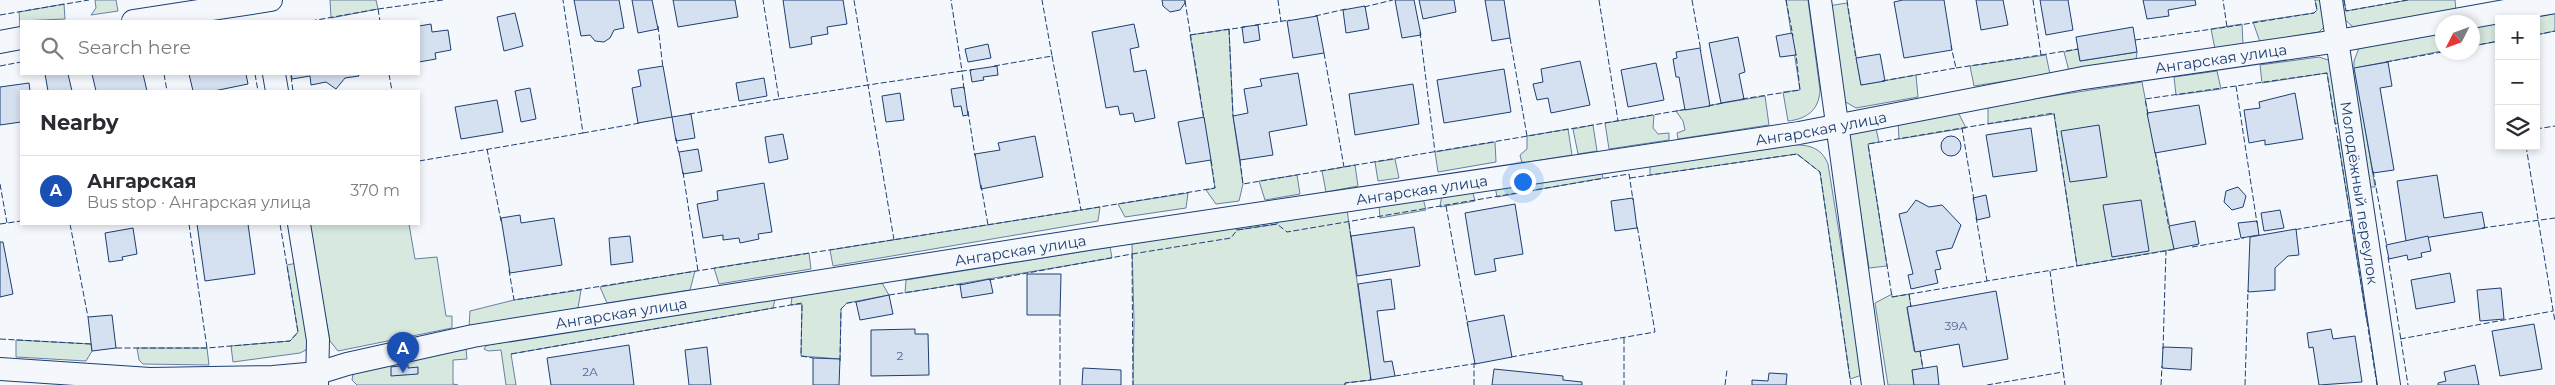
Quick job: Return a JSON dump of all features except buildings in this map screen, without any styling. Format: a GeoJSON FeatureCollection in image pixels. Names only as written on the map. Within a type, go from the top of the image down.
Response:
{"type":"FeatureCollection","features":[{"type":"Feature","properties":{"kind":"street"},"geometry":{"type":"LineString","coordinates":[[1820,0],[1873,385]]}},
{"type":"Feature","properties":{"kind":"street","name":"Молодёжный переулок"},"geometry":{"type":"LineString","coordinates":[[2331,0],[2389,385]]}},
{"type":"Feature","properties":{"kind":"street","name":"Ангарская улица"},"geometry":{"type":"LineString","coordinates":[[0,369],[150,378],[273,377],[323,381],[347,364],[483,335],[1089,239],[1837,126],[2084,78],[2338,41],[2555,2]]}},
{"type":"Feature","properties":{"kind":"street"},"geometry":{"type":"LineString","coordinates":[[142,20],[266,6]]}},
{"type":"Feature","properties":{"kind":"street"},"geometry":{"type":"LineString","coordinates":[[0,42],[20,38]]}},
{"type":"Feature","properties":{"kind":"street"},"geometry":{"type":"LineString","coordinates":[[274,75],[277,90]]}},
{"type":"Feature","properties":{"kind":"street"},"geometry":{"type":"LineString","coordinates":[[299,225],[323,381]]}},
{"type":"Feature","properties":{"kind":"shaded area"},"geometry":{"type":"Polygon","coordinates":[[[95,0],[116,0],[118,11],[91,15],[96,8],[95,0]]]}},
{"type":"Feature","properties":{"kind":"shaded area"},"geometry":{"type":"Polygon","coordinates":[[[330,0],[376,0],[378,9],[331,18],[330,0]]]}},
{"type":"Feature","properties":{"kind":"shaded area"},"geometry":{"type":"Polygon","coordinates":[[[1786,0],[1808,0],[1820,90],[1817,103],[1811,112],[1801,118],[1788,121],[1783,92],[1800,90],[1786,0]]]}},
{"type":"Feature","properties":{"kind":"shaded area"},"geometry":{"type":"Polygon","coordinates":[[[2315,0],[2325,0],[2324,27],[2319,32],[2260,42],[2253,22],[2314,13],[2317,10],[2315,0]]]}},
{"type":"Feature","properties":{"kind":"shaded area"},"geometry":{"type":"Polygon","coordinates":[[[2337,0],[2344,0],[2346,11],[2408,0],[2455,0],[2456,11],[2357,29],[2344,17],[2337,0]]]}},
{"type":"Feature","properties":{"kind":"shaded area"},"geometry":{"type":"Polygon","coordinates":[[[1847,3],[1861,85],[1916,75],[1918,97],[1856,108],[1844,101],[1828,6],[1847,3]]]}},
{"type":"Feature","properties":{"kind":"shaded area"},"geometry":{"type":"Polygon","coordinates":[[[64,4],[65,19],[20,20],[20,26],[19,12],[64,4]]]}},
{"type":"Feature","properties":{"kind":"shaded area"},"geometry":{"type":"Polygon","coordinates":[[[2555,11],[2555,31],[2540,34],[2540,15],[2536,15],[2555,11]]]}},
{"type":"Feature","properties":{"kind":"shaded area"},"geometry":{"type":"Polygon","coordinates":[[[2495,23],[2495,42],[2480,45],[2480,25],[2495,23]]]}},
{"type":"Feature","properties":{"kind":"shaded area"},"geometry":{"type":"Polygon","coordinates":[[[2242,24],[2243,45],[2215,49],[2211,29],[2242,24]]]}},
{"type":"Feature","properties":{"kind":"shaded area"},"geometry":{"type":"Polygon","coordinates":[[[1229,29],[1233,116],[1243,184],[1239,201],[1216,204],[1206,190],[1215,188],[1190,35],[1229,29]]]}},
{"type":"Feature","properties":{"kind":"shaded area"},"geometry":{"type":"Polygon","coordinates":[[[2435,32],[2435,52],[2355,68],[2375,187],[2367,187],[2350,70],[2354,67],[2354,61],[2359,48],[2435,32]]]}},
{"type":"Feature","properties":{"kind":"shaded area"},"geometry":{"type":"Polygon","coordinates":[[[2078,49],[2080,61],[2137,52],[2136,60],[2069,71],[2064,52],[2078,49]]]}},
{"type":"Feature","properties":{"kind":"shaded area"},"geometry":{"type":"Polygon","coordinates":[[[2046,55],[2050,74],[1974,86],[1970,66],[2046,55]]]}},
{"type":"Feature","properties":{"kind":"shaded area"},"geometry":{"type":"Polygon","coordinates":[[[2319,57],[2331,61],[2344,121],[2335,124],[2327,73],[2262,83],[2260,65],[2319,57]]]}},
{"type":"Feature","properties":{"kind":"shaded area"},"geometry":{"type":"Polygon","coordinates":[[[2217,71],[2221,89],[2176,95],[2174,77],[2217,71]]]}},
{"type":"Feature","properties":{"kind":"shaded area"},"geometry":{"type":"Polygon","coordinates":[[[2142,82],[2174,249],[2077,266],[2054,114],[1988,124],[1988,106],[2142,82]]]}},
{"type":"Feature","properties":{"kind":"shaded area"},"geometry":{"type":"Polygon","coordinates":[[[1765,96],[1769,125],[1678,139],[1677,133],[1685,130],[1683,121],[1676,111],[1765,96]]]}},
{"type":"Feature","properties":{"kind":"shaded area"},"geometry":{"type":"Polygon","coordinates":[[[1958,112],[1966,128],[1899,139],[1898,121],[1958,112]]]}},
{"type":"Feature","properties":{"kind":"shaded area"},"geometry":{"type":"Polygon","coordinates":[[[1654,115],[1653,128],[1658,134],[1669,133],[1669,140],[1609,149],[1605,123],[1654,115]]]}},
{"type":"Feature","properties":{"kind":"shaded area"},"geometry":{"type":"Polygon","coordinates":[[[1875,124],[1879,142],[1868,144],[1887,266],[1869,268],[1849,137],[1852,129],[1875,124]]]}},
{"type":"Feature","properties":{"kind":"shaded area"},"geometry":{"type":"Polygon","coordinates":[[[1593,125],[1597,151],[1578,154],[1573,129],[1593,125]]]}},
{"type":"Feature","properties":{"kind":"shaded area"},"geometry":{"type":"Polygon","coordinates":[[[1568,129],[1572,155],[1522,163],[1520,155],[1527,149],[1527,136],[1568,129]]]}},
{"type":"Feature","properties":{"kind":"shaded area"},"geometry":{"type":"Polygon","coordinates":[[[2347,139],[2374,317],[2367,322],[2338,140],[2347,139]]]}},
{"type":"Feature","properties":{"kind":"shaded area"},"geometry":{"type":"Polygon","coordinates":[[[1495,142],[1496,162],[1438,172],[1435,152],[1495,142]]]}},
{"type":"Feature","properties":{"kind":"shaded area"},"geometry":{"type":"Polygon","coordinates":[[[1796,145],[1806,146],[1819,151],[1828,164],[1862,375],[1850,379],[1820,172],[1797,154],[1650,175],[1650,166],[1796,145]]]}},
{"type":"Feature","properties":{"kind":"shaded area"},"geometry":{"type":"Polygon","coordinates":[[[1395,159],[1399,178],[1378,181],[1375,162],[1395,159]]]}},
{"type":"Feature","properties":{"kind":"shaded area"},"geometry":{"type":"Polygon","coordinates":[[[1355,165],[1358,186],[1326,192],[1322,171],[1355,165]]]}},
{"type":"Feature","properties":{"kind":"shaded area"},"geometry":{"type":"Polygon","coordinates":[[[1601,169],[1603,178],[1497,197],[1495,186],[1601,169]]]}},
{"type":"Feature","properties":{"kind":"shaded area"},"geometry":{"type":"Polygon","coordinates":[[[1297,175],[1300,194],[1265,200],[1259,181],[1297,175]]]}},
{"type":"Feature","properties":{"kind":"shaded area"},"geometry":{"type":"Polygon","coordinates":[[[1472,189],[1475,201],[1440,207],[1442,194],[1472,189]]]}},
{"type":"Feature","properties":{"kind":"shaded area"},"geometry":{"type":"Polygon","coordinates":[[[1188,193],[1186,208],[1125,217],[1118,204],[1188,193]]]}},
{"type":"Feature","properties":{"kind":"shaded area"},"geometry":{"type":"Polygon","coordinates":[[[1423,198],[1426,210],[1380,218],[1379,205],[1423,198]]]}},
{"type":"Feature","properties":{"kind":"shaded area"},"geometry":{"type":"Polygon","coordinates":[[[1100,207],[1098,221],[833,266],[830,250],[1100,207]]]}},
{"type":"Feature","properties":{"kind":"shaded area"},"geometry":{"type":"Polygon","coordinates":[[[1347,210],[1371,380],[1345,383],[1345,385],[1133,385],[1132,244],[1233,227],[1237,230],[1277,224],[1282,219],[1347,210]]]}},
{"type":"Feature","properties":{"kind":"shaded area"},"geometry":{"type":"Polygon","coordinates":[[[308,225],[409,225],[415,259],[437,257],[446,316],[452,316],[452,328],[338,351],[330,341],[308,225]]]}},
{"type":"Feature","properties":{"kind":"shaded area"},"geometry":{"type":"Polygon","coordinates":[[[1110,247],[1112,258],[905,293],[906,280],[1110,247]]]}},
{"type":"Feature","properties":{"kind":"shaded area"},"geometry":{"type":"Polygon","coordinates":[[[809,253],[811,269],[719,284],[714,268],[809,253]]]}},
{"type":"Feature","properties":{"kind":"shaded area"},"geometry":{"type":"Polygon","coordinates":[[[297,263],[308,342],[306,350],[300,353],[233,362],[231,346],[290,341],[298,332],[287,265],[297,263]]]}},
{"type":"Feature","properties":{"kind":"shaded area"},"geometry":{"type":"Polygon","coordinates":[[[695,271],[690,290],[607,303],[600,287],[695,271]]]}},
{"type":"Feature","properties":{"kind":"shaded area"},"geometry":{"type":"Polygon","coordinates":[[[882,283],[889,295],[847,303],[841,309],[840,359],[801,356],[802,304],[791,305],[792,297],[882,283]]]}},
{"type":"Feature","properties":{"kind":"shaded area"},"geometry":{"type":"Polygon","coordinates":[[[581,290],[578,308],[469,327],[470,311],[514,300],[581,290]]]}},
{"type":"Feature","properties":{"kind":"shaded area"},"geometry":{"type":"Polygon","coordinates":[[[1892,294],[1892,297],[1909,294],[1911,307],[1907,308],[1914,351],[1920,351],[1923,369],[1912,370],[1914,385],[1888,385],[1875,303],[1892,294]]]}},
{"type":"Feature","properties":{"kind":"shaded area"},"geometry":{"type":"Polygon","coordinates":[[[775,299],[773,308],[511,354],[516,385],[506,385],[501,350],[488,351],[484,349],[487,345],[775,299]]]}},
{"type":"Feature","properties":{"kind":"shaded area"},"geometry":{"type":"Polygon","coordinates":[[[16,340],[91,344],[92,351],[86,361],[16,357],[16,340]]]}},
{"type":"Feature","properties":{"kind":"shaded area"},"geometry":{"type":"Polygon","coordinates":[[[137,348],[207,348],[209,365],[143,364],[139,360],[137,348]]]}},
{"type":"Feature","properties":{"kind":"shaded area"},"geometry":{"type":"Polygon","coordinates":[[[466,349],[467,359],[453,360],[453,384],[458,385],[357,385],[352,380],[353,374],[359,371],[466,349]]]}},
{"type":"Feature","properties":{"kind":"fence"},"geometry":{"type":"LineString","coordinates":[[0,15],[89,0]]}},
{"type":"Feature","properties":{"kind":"fence"},"geometry":{"type":"LineString","coordinates":[[378,9],[443,0]]}},
{"type":"Feature","properties":{"kind":"fence"},"geometry":{"type":"LineString","coordinates":[[420,161],[583,133],[563,0]]}},
{"type":"Feature","properties":{"kind":"fence"},"geometry":{"type":"LineString","coordinates":[[689,114],[779,99],[763,0]]}},
{"type":"Feature","properties":{"kind":"fence"},"geometry":{"type":"LineString","coordinates":[[779,99],[868,85],[854,0]]}},
{"type":"Feature","properties":{"kind":"fence"},"geometry":{"type":"LineString","coordinates":[[894,240],[868,85],[962,71],[951,0]]}},
{"type":"Feature","properties":{"kind":"fence"},"geometry":{"type":"LineString","coordinates":[[994,66],[1052,56],[1042,0]]}},
{"type":"Feature","properties":{"kind":"fence"},"geometry":{"type":"LineString","coordinates":[[1278,0],[1281,22]]}},
{"type":"Feature","properties":{"kind":"fence"},"geometry":{"type":"LineString","coordinates":[[1364,7],[1393,0]]}},
{"type":"Feature","properties":{"kind":"fence"},"geometry":{"type":"LineString","coordinates":[[1599,0],[1618,121]]}},
{"type":"Feature","properties":{"kind":"fence"},"geometry":{"type":"LineString","coordinates":[[1692,0],[1701,51]]}},
{"type":"Feature","properties":{"kind":"fence"},"geometry":{"type":"LineString","coordinates":[[1786,0],[1793,36]]}},
{"type":"Feature","properties":{"kind":"fence"},"geometry":{"type":"LineString","coordinates":[[1847,0],[1856,59]]}},
{"type":"Feature","properties":{"kind":"fence"},"geometry":{"type":"LineString","coordinates":[[1956,68],[2041,55],[2033,0]]}},
{"type":"Feature","properties":{"kind":"fence"},"geometry":{"type":"LineString","coordinates":[[2135,40],[2227,27],[2223,0]]}},
{"type":"Feature","properties":{"kind":"fence"},"geometry":{"type":"LineString","coordinates":[[2227,27],[2314,13],[2317,10],[2315,0]]}},
{"type":"Feature","properties":{"kind":"fence"},"geometry":{"type":"LineString","coordinates":[[2344,0],[2346,11],[2408,0]]}},
{"type":"Feature","properties":{"kind":"fence"},"geometry":{"type":"LineString","coordinates":[[1185,1],[1204,119]]}},
{"type":"Feature","properties":{"kind":"fence"},"geometry":{"type":"LineString","coordinates":[[317,20],[378,9],[380,20]]}},
{"type":"Feature","properties":{"kind":"fence"},"geometry":{"type":"LineString","coordinates":[[1315,16],[1346,9]]}},
{"type":"Feature","properties":{"kind":"fence"},"geometry":{"type":"LineString","coordinates":[[1255,25],[1290,20]]}},
{"type":"Feature","properties":{"kind":"fence"},"geometry":{"type":"LineString","coordinates":[[658,26],[663,68]]}},
{"type":"Feature","properties":{"kind":"fence"},"geometry":{"type":"LineString","coordinates":[[1190,35],[1245,27]]}},
{"type":"Feature","properties":{"kind":"fence"},"geometry":{"type":"LineString","coordinates":[[1229,29],[1233,116]]}},
{"type":"Feature","properties":{"kind":"fence"},"geometry":{"type":"LineString","coordinates":[[2540,34],[2555,31]]}},
{"type":"Feature","properties":{"kind":"fence"},"geometry":{"type":"LineString","coordinates":[[1420,32],[1435,152]]}},
{"type":"Feature","properties":{"kind":"fence"},"geometry":{"type":"LineString","coordinates":[[1510,38],[1527,136]]}},
{"type":"Feature","properties":{"kind":"fence"},"geometry":{"type":"LineString","coordinates":[[2480,45],[2495,42]]}},
{"type":"Feature","properties":{"kind":"fence"},"geometry":{"type":"LineString","coordinates":[[1882,81],[1956,68],[1951,46]]}},
{"type":"Feature","properties":{"kind":"fence"},"geometry":{"type":"LineString","coordinates":[[2041,55],[2078,49]]}},
{"type":"Feature","properties":{"kind":"fence"},"geometry":{"type":"LineString","coordinates":[[1324,53],[1344,167]]}},
{"type":"Feature","properties":{"kind":"fence"},"geometry":{"type":"LineString","coordinates":[[2386,62],[2435,53]]}},
{"type":"Feature","properties":{"kind":"fence"},"geometry":{"type":"LineString","coordinates":[[1742,99],[1800,90],[1796,54]]}},
{"type":"Feature","properties":{"kind":"fence"},"geometry":{"type":"LineString","coordinates":[[1052,56],[1081,210],[1215,188],[1211,159]]}},
{"type":"Feature","properties":{"kind":"fence"},"geometry":{"type":"LineString","coordinates":[[0,66],[20,62]]}},
{"type":"Feature","properties":{"kind":"fence"},"geometry":{"type":"LineString","coordinates":[[964,89],[962,71],[972,70]]}},
{"type":"Feature","properties":{"kind":"fence"},"geometry":{"type":"LineString","coordinates":[[2148,115],[2145,99],[2327,73],[2351,220],[2293,230]]}},
{"type":"Feature","properties":{"kind":"fence"},"geometry":{"type":"LineString","coordinates":[[164,75],[167,90]]}},
{"type":"Feature","properties":{"kind":"fence"},"geometry":{"type":"LineString","coordinates":[[255,75],[258,90]]}},
{"type":"Feature","properties":{"kind":"fence"},"geometry":{"type":"LineString","coordinates":[[389,75],[392,90]]}},
{"type":"Feature","properties":{"kind":"fence"},"geometry":{"type":"LineString","coordinates":[[291,76],[293,90]]}},
{"type":"Feature","properties":{"kind":"fence"},"geometry":{"type":"LineString","coordinates":[[2236,86],[2257,223]]}},
{"type":"Feature","properties":{"kind":"fence"},"geometry":{"type":"LineString","coordinates":[[1708,106],[1723,103]]}},
{"type":"Feature","properties":{"kind":"fence"},"geometry":{"type":"LineString","coordinates":[[1240,160],[1243,184],[1688,109]]}},
{"type":"Feature","properties":{"kind":"fence"},"geometry":{"type":"LineString","coordinates":[[968,111],[975,156]]}},
{"type":"Feature","properties":{"kind":"fence"},"geometry":{"type":"LineString","coordinates":[[1962,128],[2054,113],[2077,266]]}},
{"type":"Feature","properties":{"kind":"fence"},"geometry":{"type":"LineString","coordinates":[[583,133],[640,123]]}},
{"type":"Feature","properties":{"kind":"fence"},"geometry":{"type":"LineString","coordinates":[[2540,128],[2555,126]]}},
{"type":"Feature","properties":{"kind":"fence"},"geometry":{"type":"LineString","coordinates":[[1974,200],[1962,128],[1868,144],[1892,297],[2177,249]]}},
{"type":"Feature","properties":{"kind":"fence"},"geometry":{"type":"LineString","coordinates":[[676,138],[679,155]]}},
{"type":"Feature","properties":{"kind":"fence"},"geometry":{"type":"LineString","coordinates":[[487,149],[501,221]]}},
{"type":"Feature","properties":{"kind":"fence"},"geometry":{"type":"LineString","coordinates":[[2527,150],[2555,322]]}},
{"type":"Feature","properties":{"kind":"fence"},"geometry":{"type":"LineString","coordinates":[[2155,152],[2169,228]]}},
{"type":"Feature","properties":{"kind":"fence"},"geometry":{"type":"LineString","coordinates":[[1630,178],[1797,154],[1820,172],[1851,385]]}},
{"type":"Feature","properties":{"kind":"fence"},"geometry":{"type":"LineString","coordinates":[[2373,171],[2387,247]]}},
{"type":"Feature","properties":{"kind":"fence"},"geometry":{"type":"LineString","coordinates":[[683,172],[698,271]]}},
{"type":"Feature","properties":{"kind":"fence"},"geometry":{"type":"LineString","coordinates":[[1132,254],[1231,238],[1237,230],[1277,224],[1287,232],[1629,174],[1633,200]]}},
{"type":"Feature","properties":{"kind":"fence"},"geometry":{"type":"LineString","coordinates":[[0,184],[7,223]]}},
{"type":"Feature","properties":{"kind":"fence"},"geometry":{"type":"LineString","coordinates":[[981,185],[988,225]]}},
{"type":"Feature","properties":{"kind":"fence"},"geometry":{"type":"LineString","coordinates":[[1446,206],[1468,326]]}},
{"type":"Feature","properties":{"kind":"fence"},"geometry":{"type":"LineString","coordinates":[[509,270],[514,300],[1081,210]]}},
{"type":"Feature","properties":{"kind":"fence"},"geometry":{"type":"LineString","coordinates":[[1976,217],[1987,281]]}},
{"type":"Feature","properties":{"kind":"fence"},"geometry":{"type":"LineString","coordinates":[[2482,228],[2555,218]]}},
{"type":"Feature","properties":{"kind":"fence"},"geometry":{"type":"LineString","coordinates":[[2351,220],[2377,385]]}},
{"type":"Feature","properties":{"kind":"fence"},"geometry":{"type":"LineString","coordinates":[[0,224],[20,221]]}},
{"type":"Feature","properties":{"kind":"fence"},"geometry":{"type":"LineString","coordinates":[[1349,223],[1351,237]]}},
{"type":"Feature","properties":{"kind":"fence"},"geometry":{"type":"LineString","coordinates":[[70,225],[88,317]]}},
{"type":"Feature","properties":{"kind":"fence"},"geometry":{"type":"LineString","coordinates":[[189,225],[207,348]]}},
{"type":"Feature","properties":{"kind":"fence"},"geometry":{"type":"LineString","coordinates":[[116,348],[207,348],[290,341],[298,332],[280,225]]}},
{"type":"Feature","properties":{"kind":"fence"},"geometry":{"type":"LineString","coordinates":[[1511,357],[1655,332],[1637,225]]}},
{"type":"Feature","properties":{"kind":"fence"},"geometry":{"type":"LineString","coordinates":[[2192,247],[2244,238]]}},
{"type":"Feature","properties":{"kind":"fence"},"geometry":{"type":"LineString","coordinates":[[2163,349],[2166,251]]}},
{"type":"Feature","properties":{"kind":"fence"},"geometry":{"type":"LineString","coordinates":[[989,280],[1132,254],[1133,385]]}},
{"type":"Feature","properties":{"kind":"fence"},"geometry":{"type":"LineString","coordinates":[[2388,257],[2408,385]]}},
{"type":"Feature","properties":{"kind":"fence"},"geometry":{"type":"LineString","coordinates":[[2050,271],[2065,385]]}},
{"type":"Feature","properties":{"kind":"fence"},"geometry":{"type":"LineString","coordinates":[[889,295],[962,284]]}},
{"type":"Feature","properties":{"kind":"fence"},"geometry":{"type":"LineString","coordinates":[[2245,385],[2248,290]]}},
{"type":"Feature","properties":{"kind":"fence"},"geometry":{"type":"LineString","coordinates":[[1909,294],[1911,307]]}},
{"type":"Feature","properties":{"kind":"fence"},"geometry":{"type":"LineString","coordinates":[[840,361],[841,309],[847,303],[856,302]]}},
{"type":"Feature","properties":{"kind":"fence"},"geometry":{"type":"LineString","coordinates":[[511,354],[802,303],[801,356],[813,358]]}},
{"type":"Feature","properties":{"kind":"fence"},"geometry":{"type":"LineString","coordinates":[[2400,339],[2553,311]]}},
{"type":"Feature","properties":{"kind":"fence"},"geometry":{"type":"LineString","coordinates":[[1060,315],[1060,385]]}},
{"type":"Feature","properties":{"kind":"fence"},"geometry":{"type":"LineString","coordinates":[[1624,338],[1624,385]]}},
{"type":"Feature","properties":{"kind":"fence"},"geometry":{"type":"LineString","coordinates":[[0,339],[91,344]]}},
{"type":"Feature","properties":{"kind":"fence"},"geometry":{"type":"LineString","coordinates":[[1920,351],[1923,369]]}},
{"type":"Feature","properties":{"kind":"fence"},"geometry":{"type":"LineString","coordinates":[[1474,363],[1474,385]]}},
{"type":"Feature","properties":{"kind":"fence"},"geometry":{"type":"LineString","coordinates":[[1395,376],[1479,363]]}},
{"type":"Feature","properties":{"kind":"fence"},"geometry":{"type":"LineString","coordinates":[[2161,385],[2162,366]]}},
{"type":"Feature","properties":{"kind":"fence"},"geometry":{"type":"LineString","coordinates":[[1725,385],[1727,370]]}},
{"type":"Feature","properties":{"kind":"fence"},"geometry":{"type":"LineString","coordinates":[[1987,385],[2063,372]]}},
{"type":"Feature","properties":{"kind":"fence"},"geometry":{"type":"LineString","coordinates":[[1345,385],[1345,383],[1371,380],[1370,376]]}},
{"type":"Feature","properties":{"kind":"place","name":"Ангарская"},"geometry":{"type":"Point","coordinates":[403,373]}}]}
